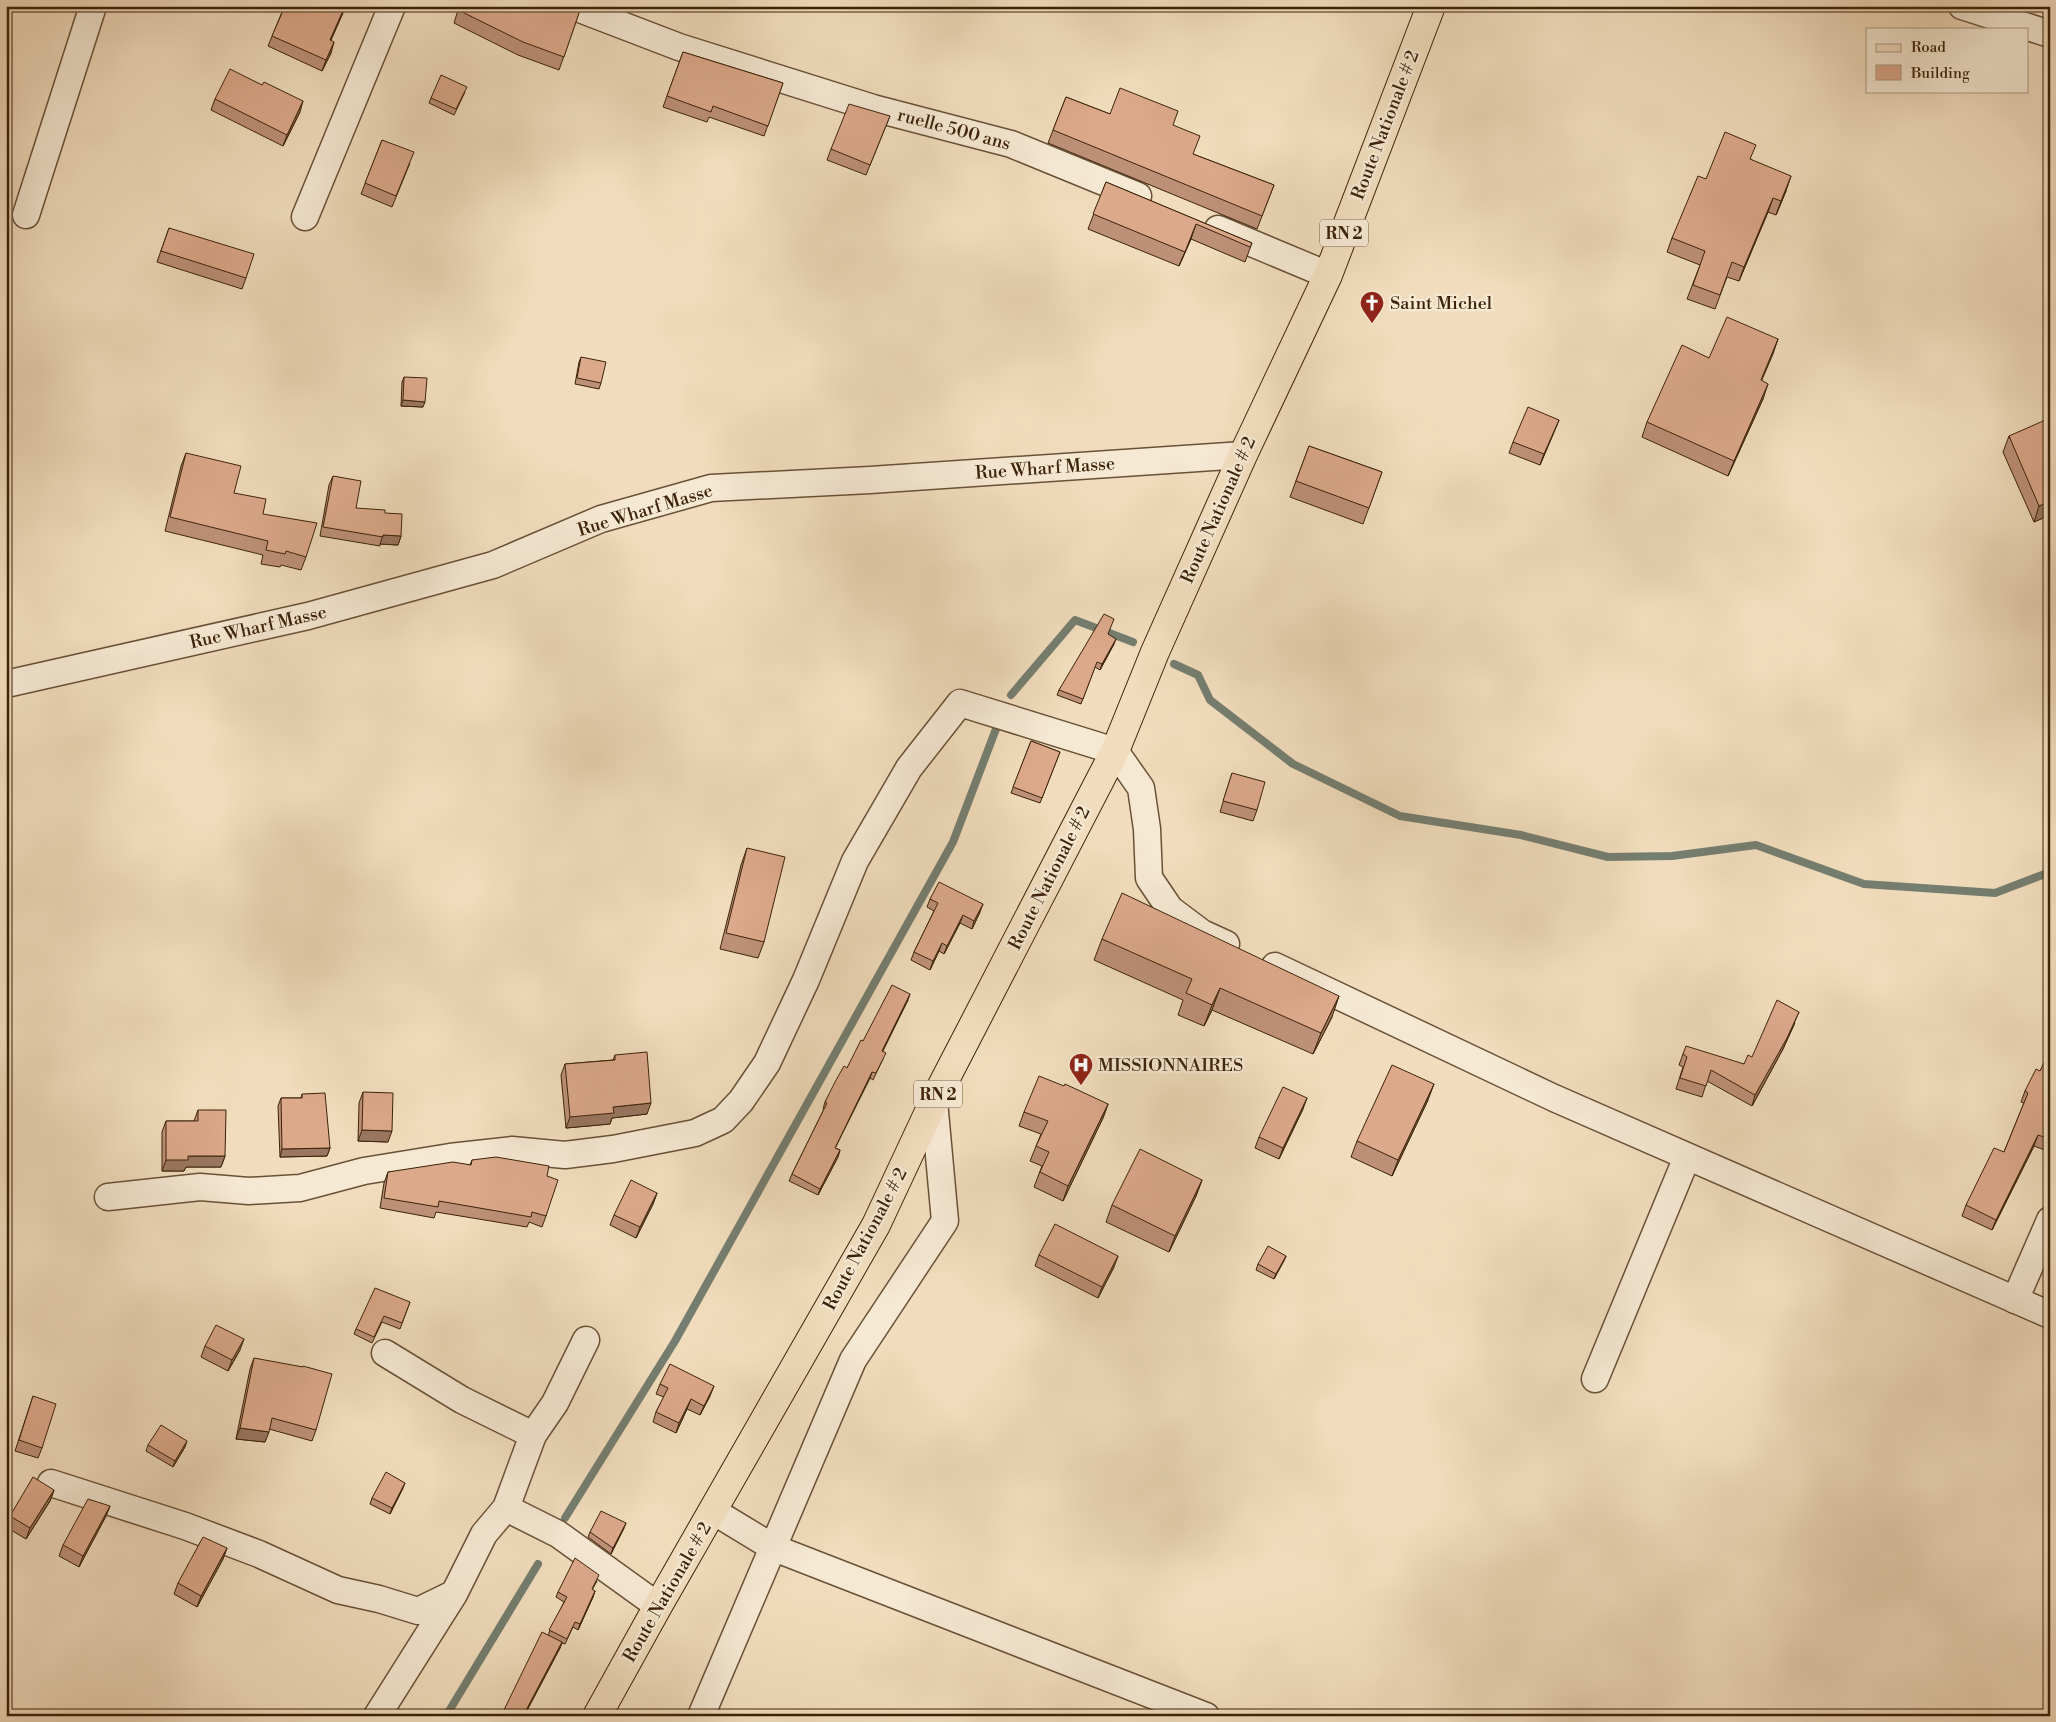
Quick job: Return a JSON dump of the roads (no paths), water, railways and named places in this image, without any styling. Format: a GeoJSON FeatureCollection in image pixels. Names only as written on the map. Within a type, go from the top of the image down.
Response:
{"type":"FeatureCollection","features":[{"type":"Feature","properties":{"kind":"main road","name":"Route Nationale # 2"},"geometry":{"type":"LineString","coordinates":[[597,1716],[876,1225],[934,1101],[1115,751],[1155,652],[1243,455],[1328,275],[1431,6]]}},
{"type":"Feature","properties":{"kind":"street"},"geometry":{"type":"LineString","coordinates":[[26,215],[93,6]]}},
{"type":"Feature","properties":{"kind":"street"},"geometry":{"type":"LineString","coordinates":[[305,217],[392,6]]}},
{"type":"Feature","properties":{"kind":"street","name":"ruelle 500 ans"},"geometry":{"type":"LineString","coordinates":[[572,6],[608,13],[679,47],[873,108],[1011,144],[1156,204]]}},
{"type":"Feature","properties":{"kind":"street"},"geometry":{"type":"LineString","coordinates":[[1962,6],[2050,34]]}},
{"type":"Feature","properties":{"kind":"street"},"geometry":{"type":"LineString","coordinates":[[1192,219],[1328,275]]}},
{"type":"Feature","properties":{"kind":"street","name":"Rue Wharf Masse"},"geometry":{"type":"LineString","coordinates":[[6,684],[308,616],[493,565],[601,519],[711,488],[870,480],[1243,455]]}},
{"type":"Feature","properties":{"kind":"street"},"geometry":{"type":"LineString","coordinates":[[108,1198],[200,1188],[249,1191],[300,1188],[364,1171],[450,1156],[512,1150],[565,1155],[654,1142],[702,1130],[724,1120],[741,1101],[767,1063],[806,980],[855,861],[909,768],[960,703],[1115,751],[1141,788],[1147,829],[1149,878],[1170,909],[1202,933],[1347,999],[1554,1098],[2050,1315]]}},
{"type":"Feature","properties":{"kind":"street"},"geometry":{"type":"LineString","coordinates":[[701,1716],[853,1360],[945,1221],[934,1101]]}},
{"type":"Feature","properties":{"kind":"street"},"geometry":{"type":"LineString","coordinates":[[1595,1379],[1687,1157]]}},
{"type":"Feature","properties":{"kind":"street"},"geometry":{"type":"LineString","coordinates":[[2014,1300],[2050,1220]]}},
{"type":"Feature","properties":{"kind":"street"},"geometry":{"type":"LineString","coordinates":[[377,1716],[454,1594],[484,1534],[506,1508],[533,1435],[555,1404],[586,1340]]}},
{"type":"Feature","properties":{"kind":"street"},"geometry":{"type":"LineString","coordinates":[[385,1353],[462,1400],[533,1435]]}},
{"type":"Feature","properties":{"kind":"street"},"geometry":{"type":"LineString","coordinates":[[51,1484],[185,1526],[250,1550],[338,1590],[379,1599],[418,1611],[454,1594]]}},
{"type":"Feature","properties":{"kind":"street"},"geometry":{"type":"LineString","coordinates":[[506,1508],[558,1534],[658,1606]]}},
{"type":"Feature","properties":{"kind":"street"},"geometry":{"type":"LineString","coordinates":[[713,1511],[774,1548],[1206,1716]]}},
{"type":"Feature","properties":{"kind":"waterway"},"geometry":{"type":"LineString","coordinates":[[1011,695],[1075,620],[1133,642]]}},
{"type":"Feature","properties":{"kind":"waterway"},"geometry":{"type":"LineString","coordinates":[[1174,664],[1198,675],[1210,700],[1293,764],[1400,816],[1521,835],[1608,857],[1672,856],[1756,845],[1864,884],[1995,893],[2050,872]]}},
{"type":"Feature","properties":{"kind":"waterway"},"geometry":{"type":"LineString","coordinates":[[565,1518],[675,1341],[953,842],[996,729]]}},
{"type":"Feature","properties":{"kind":"waterway"},"geometry":{"type":"LineString","coordinates":[[446,1716],[538,1564]]}},
{"type":"Feature","properties":{"kind":"place","name":"Saint Michel"},"geometry":{"type":"Point","coordinates":[1372,324]}},
{"type":"Feature","properties":{"kind":"place","name":"MISSIONNAIRES"},"geometry":{"type":"Point","coordinates":[1081,1086]}}]}
